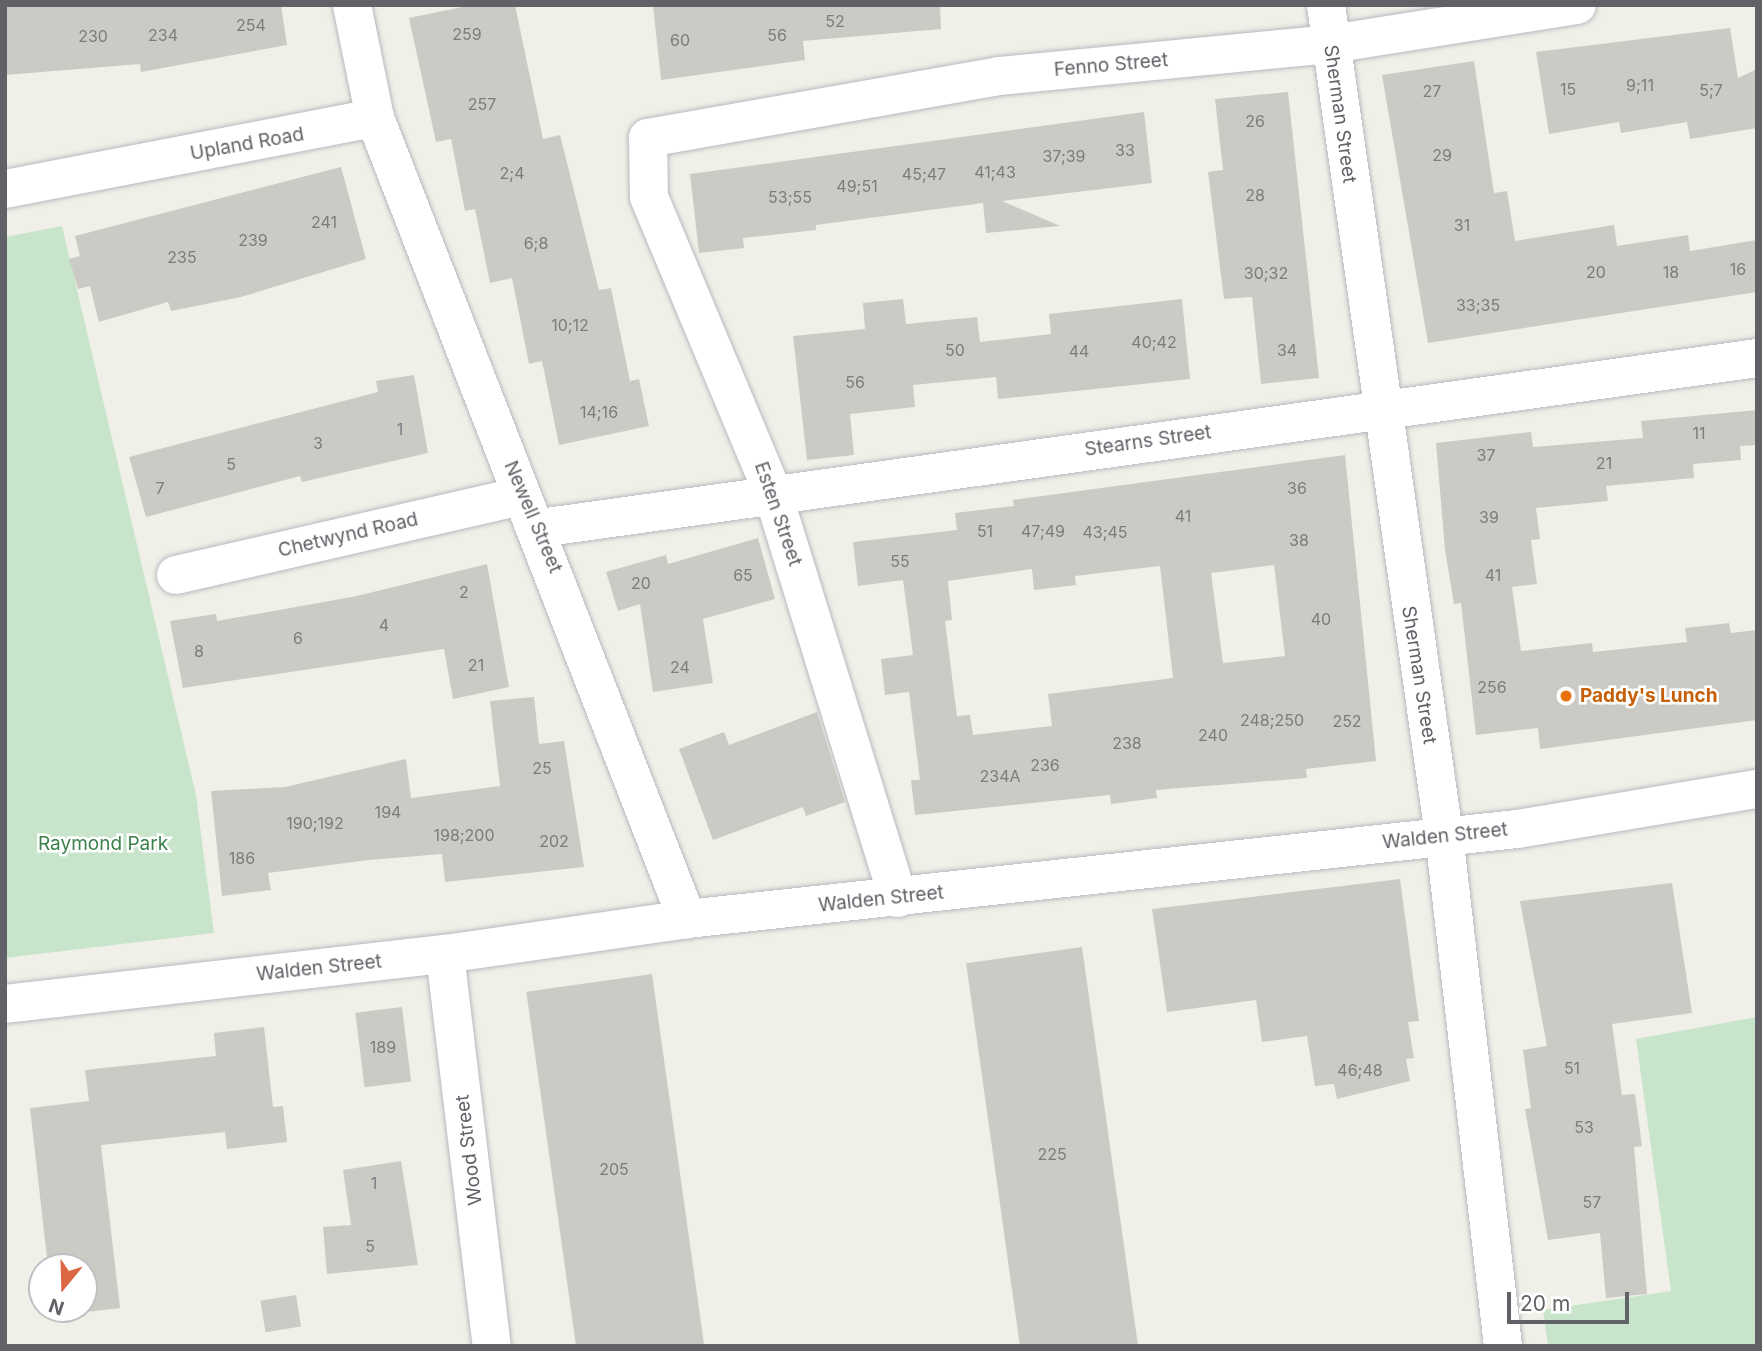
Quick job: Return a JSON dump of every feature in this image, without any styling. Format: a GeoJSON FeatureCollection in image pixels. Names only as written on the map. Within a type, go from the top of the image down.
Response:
{"type":"FeatureCollection","features":[{"type":"Feature","properties":{"kind":"street"},"geometry":{"type":"LineString","coordinates":[[352,5],[375,118]]}},
{"type":"Feature","properties":{"kind":"street","name":"Sherman Street"},"geometry":{"type":"LineString","coordinates":[[1326,5],[1379,410],[1444,835],[1503,1346]]}},
{"type":"Feature","properties":{"kind":"street","name":"Fenno Street"},"geometry":{"type":"LineString","coordinates":[[648,138],[999,76],[1331,44],[1577,5]]}},
{"type":"Feature","properties":{"kind":"street","name":"Upland Road"},"geometry":{"type":"LineString","coordinates":[[5,190],[375,118]]}},
{"type":"Feature","properties":{"kind":"street","name":"Newell Street"},"geometry":{"type":"LineString","coordinates":[[375,118],[687,919]]}},
{"type":"Feature","properties":{"kind":"street","name":"Esten Street"},"geometry":{"type":"LineString","coordinates":[[648,138],[649,197],[772,491],[898,898]]}},
{"type":"Feature","properties":{"kind":"street","name":"Stearns Street"},"geometry":{"type":"LineString","coordinates":[[530,512],[772,491],[1757,358]]}},
{"type":"Feature","properties":{"kind":"street","name":"Chetwynd Road"},"geometry":{"type":"LineString","coordinates":[[176,575],[530,512]]}},
{"type":"Feature","properties":{"kind":"street","name":"Walden Street"},"geometry":{"type":"LineString","coordinates":[[5,1004],[445,954],[687,919],[898,898],[1444,835],[1757,789]]}},
{"type":"Feature","properties":{"kind":"street","name":"Wood Street"},"geometry":{"type":"LineString","coordinates":[[445,954],[492,1346]]}},
{"type":"Feature","properties":{"kind":"green space","name":"Raymond Park"},"geometry":{"type":"Polygon","coordinates":[[[62,226],[196,795],[214,933],[5,958],[5,237],[62,226]]]}},
{"type":"Feature","properties":{"kind":"green space"},"geometry":{"type":"Polygon","coordinates":[[[1757,1017],[1757,1346],[1548,1346],[1543,1310],[1671,1291],[1636,1039],[1757,1017]]]}},
{"type":"Feature","properties":{"kind":"building"},"geometry":{"type":"Polygon","coordinates":[[[5,5],[281,5],[287,45],[141,72],[140,64],[5,75],[5,5]]]}},
{"type":"Feature","properties":{"kind":"building"},"geometry":{"type":"Polygon","coordinates":[[[472,5],[515,5],[543,139],[560,135],[599,290],[611,288],[630,381],[639,379],[649,426],[559,445],[542,361],[529,364],[512,278],[490,283],[475,209],[465,211],[451,139],[436,142],[409,18],[472,5]]]}},
{"type":"Feature","properties":{"kind":"building"},"geometry":{"type":"Polygon","coordinates":[[[653,5],[940,5],[941,29],[803,41],[805,60],[661,80],[653,5]]]}},
{"type":"Feature","properties":{"kind":"building"},"geometry":{"type":"Polygon","coordinates":[[[1730,28],[1738,78],[1757,69],[1757,128],[1690,139],[1687,122],[1621,133],[1619,122],[1549,134],[1536,52],[1730,28]]]}},
{"type":"Feature","properties":{"kind":"building"},"geometry":{"type":"Polygon","coordinates":[[[1474,61],[1494,193],[1507,191],[1515,241],[1614,225],[1617,246],[1688,235],[1690,251],[1757,240],[1757,292],[1428,343],[1382,75],[1474,61]]]}},
{"type":"Feature","properties":{"kind":"building"},"geometry":{"type":"Polygon","coordinates":[[[1288,92],[1319,378],[1261,384],[1252,297],[1224,299],[1208,172],[1223,170],[1215,99],[1288,92]]]}},
{"type":"Feature","properties":{"kind":"building"},"geometry":{"type":"Polygon","coordinates":[[[1144,112],[1152,183],[1002,201],[1060,226],[986,233],[983,203],[816,225],[816,230],[743,238],[744,248],[699,253],[690,174],[1144,112]]]}},
{"type":"Feature","properties":{"kind":"building"},"geometry":{"type":"Polygon","coordinates":[[[341,167],[366,259],[241,297],[171,311],[168,302],[99,322],[90,286],[78,289],[69,259],[80,256],[75,236],[341,167]]]}},
{"type":"Feature","properties":{"kind":"building"},"geometry":{"type":"Polygon","coordinates":[[[903,299],[906,324],[977,317],[980,342],[1051,334],[1049,314],[1182,299],[1190,379],[998,399],[996,377],[913,385],[915,407],[850,414],[854,455],[807,460],[793,336],[865,329],[863,303],[903,299]]]}},
{"type":"Feature","properties":{"kind":"building"},"geometry":{"type":"Polygon","coordinates":[[[414,375],[428,453],[302,482],[300,476],[146,517],[129,457],[378,392],[376,381],[414,375]]]}},
{"type":"Feature","properties":{"kind":"building"},"geometry":{"type":"Polygon","coordinates":[[[1757,410],[1757,445],[1740,446],[1741,460],[1693,464],[1694,478],[1606,486],[1608,501],[1536,508],[1540,539],[1531,540],[1537,584],[1512,587],[1521,651],[1592,643],[1593,652],[1687,642],[1685,628],[1729,623],[1731,633],[1757,630],[1757,720],[1540,749],[1538,728],[1476,735],[1461,603],[1454,604],[1445,550],[1436,443],[1531,432],[1533,447],[1643,438],[1641,421],[1757,410]]]}},
{"type":"Feature","properties":{"kind":"building"},"geometry":{"type":"Polygon","coordinates":[[[1345,455],[1376,761],[1306,769],[1307,778],[1156,790],[1157,798],[1111,804],[1110,795],[915,815],[911,780],[920,780],[909,692],[885,695],[881,659],[913,655],[903,580],[858,586],[853,542],[957,530],[955,513],[1014,506],[1013,500],[1345,455]],[[1274,565],[1211,573],[1223,663],[1285,656],[1274,565]],[[1160,566],[1075,576],[1076,585],[1034,590],[1032,569],[948,581],[952,620],[945,621],[957,716],[970,715],[973,735],[1052,726],[1048,694],[1173,678],[1160,566]]]}},
{"type":"Feature","properties":{"kind":"building"},"geometry":{"type":"Polygon","coordinates":[[[758,538],[775,599],[703,619],[713,683],[653,692],[640,604],[618,611],[606,572],[666,555],[668,564],[758,538]]]}},
{"type":"Feature","properties":{"kind":"building"},"geometry":{"type":"Polygon","coordinates":[[[487,564],[509,687],[453,699],[444,649],[183,688],[170,621],[216,614],[217,621],[357,596],[487,564]]]}},
{"type":"Feature","properties":{"kind":"building"},"geometry":{"type":"Polygon","coordinates":[[[534,697],[539,744],[564,741],[584,867],[445,882],[442,854],[268,873],[271,890],[222,896],[211,791],[285,787],[406,759],[411,798],[500,786],[490,701],[534,697]]]}},
{"type":"Feature","properties":{"kind":"building"},"geometry":{"type":"Polygon","coordinates":[[[817,712],[845,802],[806,816],[803,807],[713,840],[679,749],[724,732],[729,745],[817,712]]]}},
{"type":"Feature","properties":{"kind":"building"},"geometry":{"type":"Polygon","coordinates":[[[1400,879],[1419,1021],[1408,1022],[1414,1058],[1406,1059],[1410,1081],[1337,1099],[1334,1084],[1315,1086],[1307,1036],[1262,1042],[1256,1000],[1167,1012],[1152,909],[1400,879]]]}},
{"type":"Feature","properties":{"kind":"building"},"geometry":{"type":"Polygon","coordinates":[[[1672,883],[1692,1013],[1612,1024],[1622,1095],[1635,1094],[1642,1146],[1634,1147],[1647,1294],[1606,1298],[1600,1233],[1548,1240],[1525,1109],[1531,1108],[1523,1050],[1547,1046],[1520,901],[1672,883]]]}},
{"type":"Feature","properties":{"kind":"building"},"geometry":{"type":"Polygon","coordinates":[[[1082,947],[1138,1346],[1020,1346],[966,963],[1082,947]]]}},
{"type":"Feature","properties":{"kind":"building"},"geometry":{"type":"Polygon","coordinates":[[[652,974],[704,1345],[576,1346],[526,992],[652,974]]]}},
{"type":"Feature","properties":{"kind":"building"},"geometry":{"type":"Polygon","coordinates":[[[402,1007],[411,1081],[364,1087],[355,1013],[402,1007]]]}},
{"type":"Feature","properties":{"kind":"building"},"geometry":{"type":"Polygon","coordinates":[[[264,1027],[273,1107],[283,1106],[287,1142],[227,1149],[225,1132],[101,1145],[120,1308],[98,1311],[98,1253],[46,1253],[30,1108],[89,1101],[85,1070],[216,1056],[214,1033],[264,1027]]]}},
{"type":"Feature","properties":{"kind":"building"},"geometry":{"type":"Polygon","coordinates":[[[401,1161],[418,1265],[327,1274],[323,1227],[351,1225],[343,1170],[401,1161]]]}},
{"type":"Feature","properties":{"kind":"building"},"geometry":{"type":"Polygon","coordinates":[[[296,1295],[301,1327],[265,1332],[260,1301],[296,1295]]]}},
{"type":"Feature","properties":{"kind":"place","name":"Paddy's Lunch"},"geometry":{"type":"Point","coordinates":[1566,696]}}]}
